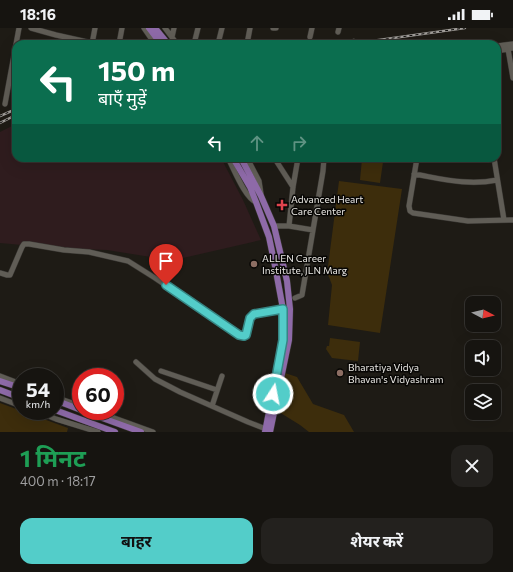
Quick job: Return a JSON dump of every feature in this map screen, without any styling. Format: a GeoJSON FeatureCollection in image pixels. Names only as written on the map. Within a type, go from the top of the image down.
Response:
{"type":"FeatureCollection","features":[{"type":"Feature","properties":{"kind":"main road"},"geometry":{"type":"LineString","coordinates":[[148,28],[158,40]]}},
{"type":"Feature","properties":{"kind":"main road"},"geometry":{"type":"LineString","coordinates":[[156,28],[165,40]]}},
{"type":"Feature","properties":{"kind":"main road"},"geometry":{"type":"LineString","coordinates":[[237,162],[261,196],[274,226],[287,281],[290,309],[286,340],[267,431]]}},
{"type":"Feature","properties":{"kind":"main road"},"geometry":{"type":"LineString","coordinates":[[243,162],[253,186],[256,202],[270,243],[283,309],[286,340]]}},
{"type":"Feature","properties":{"kind":"main road"},"geometry":{"type":"LineString","coordinates":[[0,381],[12,385]]}},
{"type":"Feature","properties":{"kind":"main road"},"geometry":{"type":"LineString","coordinates":[[0,390],[12,395]]}},
{"type":"Feature","properties":{"kind":"main road"},"geometry":{"type":"LineString","coordinates":[[64,413],[115,432]]}},
{"type":"Feature","properties":{"kind":"main road"},"geometry":{"type":"LineString","coordinates":[[113,420],[142,432]]}},
{"type":"Feature","properties":{"kind":"street"},"geometry":{"type":"LineString","coordinates":[[18,40],[19,28]]}},
{"type":"Feature","properties":{"kind":"street"},"geometry":{"type":"LineString","coordinates":[[31,28],[77,40]]}},
{"type":"Feature","properties":{"kind":"street"},"geometry":{"type":"LineString","coordinates":[[56,35],[58,28]]}},
{"type":"Feature","properties":{"kind":"street"},"geometry":{"type":"LineString","coordinates":[[93,40],[95,28]]}},
{"type":"Feature","properties":{"kind":"street"},"geometry":{"type":"LineString","coordinates":[[120,40],[122,28]]}},
{"type":"Feature","properties":{"kind":"street"},"geometry":{"type":"LineString","coordinates":[[144,28],[152,40]]}},
{"type":"Feature","properties":{"kind":"street"},"geometry":{"type":"LineString","coordinates":[[165,28],[174,40]]}},
{"type":"Feature","properties":{"kind":"street"},"geometry":{"type":"LineString","coordinates":[[172,37],[174,28]]}},
{"type":"Feature","properties":{"kind":"street"},"geometry":{"type":"LineString","coordinates":[[195,40],[198,28]]}},
{"type":"Feature","properties":{"kind":"street"},"geometry":{"type":"LineString","coordinates":[[219,40],[222,28]]}},
{"type":"Feature","properties":{"kind":"street"},"geometry":{"type":"LineString","coordinates":[[248,40],[250,28]]}},
{"type":"Feature","properties":{"kind":"street"},"geometry":{"type":"LineString","coordinates":[[310,37],[312,28]]}},
{"type":"Feature","properties":{"kind":"street"},"geometry":{"type":"LineString","coordinates":[[501,46],[513,44]]}},
{"type":"Feature","properties":{"kind":"street"},"geometry":{"type":"LineString","coordinates":[[510,49],[513,78]]}},
{"type":"Feature","properties":{"kind":"street"},"geometry":{"type":"LineString","coordinates":[[5,104],[12,74]]}},
{"type":"Feature","properties":{"kind":"street"},"geometry":{"type":"LineString","coordinates":[[230,162],[243,187],[252,200],[256,202]]}},
{"type":"Feature","properties":{"kind":"street"},"geometry":{"type":"LineString","coordinates":[[249,162],[259,181],[261,196]]}},
{"type":"Feature","properties":{"kind":"street"},"geometry":{"type":"LineString","coordinates":[[276,162],[293,187]]}},
{"type":"Feature","properties":{"kind":"street"},"geometry":{"type":"LineString","coordinates":[[289,226],[297,162]]}},
{"type":"Feature","properties":{"kind":"street"},"geometry":{"type":"LineString","coordinates":[[295,298],[302,295],[323,162]]}},
{"type":"Feature","properties":{"kind":"street"},"geometry":{"type":"LineString","coordinates":[[416,162],[409,206],[410,211],[413,213],[460,221],[513,220]]}},
{"type":"Feature","properties":{"kind":"street"},"geometry":{"type":"LineString","coordinates":[[495,162],[504,220]]}},
{"type":"Feature","properties":{"kind":"street"},"geometry":{"type":"LineString","coordinates":[[414,174],[461,182],[497,180]]}},
{"type":"Feature","properties":{"kind":"street"},"geometry":{"type":"LineString","coordinates":[[274,226],[289,226],[313,230]]}},
{"type":"Feature","properties":{"kind":"street"},"geometry":{"type":"LineString","coordinates":[[0,273],[10,275],[22,247],[24,244],[29,244],[64,250],[89,252],[128,261],[156,278],[239,335],[246,335],[250,318],[254,314],[283,309]]}},
{"type":"Feature","properties":{"kind":"street"},"geometry":{"type":"LineString","coordinates":[[136,362],[155,379],[180,392],[267,431]]}},
{"type":"Feature","properties":{"kind":"street"},"geometry":{"type":"LineString","coordinates":[[162,371],[217,390]]}},
{"type":"Feature","properties":{"kind":"street"},"geometry":{"type":"LineString","coordinates":[[0,376],[12,381]]}},
{"type":"Feature","properties":{"kind":"street"},"geometry":{"type":"LineString","coordinates":[[212,406],[222,376]]}},
{"type":"Feature","properties":{"kind":"street"},"geometry":{"type":"LineString","coordinates":[[0,398],[12,403]]}},
{"type":"Feature","properties":{"kind":"street"},"geometry":{"type":"LineString","coordinates":[[63,420],[98,432]]}},
{"type":"Feature","properties":{"kind":"street"},"geometry":{"type":"LineString","coordinates":[[116,420],[153,432]]}},
{"type":"Feature","properties":{"kind":"shaded area"},"geometry":{"type":"Polygon","coordinates":[[[12,126],[12,162],[223,162],[243,200],[261,240],[183,258],[157,258],[107,250],[55,248],[0,243],[0,132],[12,126]]]}},
{"type":"Feature","properties":{"kind":"shaded area"},"geometry":{"type":"Polygon","coordinates":[[[362,162],[383,162],[380,183],[360,180],[362,162]]]}},
{"type":"Feature","properties":{"kind":"shaded area"},"geometry":{"type":"Polygon","coordinates":[[[339,181],[402,189],[380,333],[328,325],[332,285],[327,274],[339,181]]]}},
{"type":"Feature","properties":{"kind":"shaded area"},"geometry":{"type":"Polygon","coordinates":[[[330,338],[360,342],[358,361],[332,358],[326,349],[327,346],[329,346],[330,338]]]}},
{"type":"Feature","properties":{"kind":"shaded area"},"geometry":{"type":"Polygon","coordinates":[[[285,373],[297,377],[313,404],[344,415],[354,432],[309,432],[279,412],[285,373]]]}},
{"type":"Feature","properties":{"kind":"shaded area"},"geometry":{"type":"Polygon","coordinates":[[[0,403],[12,407],[12,420],[46,420],[68,428],[67,432],[0,432],[0,403]]]}},
{"type":"Feature","properties":{"kind":"railway"},"geometry":{"type":"LineString","coordinates":[[379,40],[465,28]]}},
{"type":"Feature","properties":{"kind":"railway"},"geometry":{"type":"LineString","coordinates":[[0,116],[12,111]]}},
{"type":"Feature","properties":{"kind":"railway"},"geometry":{"type":"LineString","coordinates":[[0,123],[12,117]]}},
{"type":"Feature","properties":{"kind":"place","name":"Advanced Heart Care Center"},"geometry":{"type":"Point","coordinates":[282,205]}},
{"type":"Feature","properties":{"kind":"place","name":"ALLEN Career Institute, JLN Marg"},"geometry":{"type":"Point","coordinates":[254,264]}},
{"type":"Feature","properties":{"kind":"place","name":"Bharatiya Vidya Bhavan's Vidyashram"},"geometry":{"type":"Point","coordinates":[340,373]}},
{"type":"Feature","properties":{"kind":"route"},"geometry":{"type":"LineString","coordinates":[[166,285],[239,335],[246,335],[248,323],[254,314],[283,309],[283,340],[273,394]]}}]}
